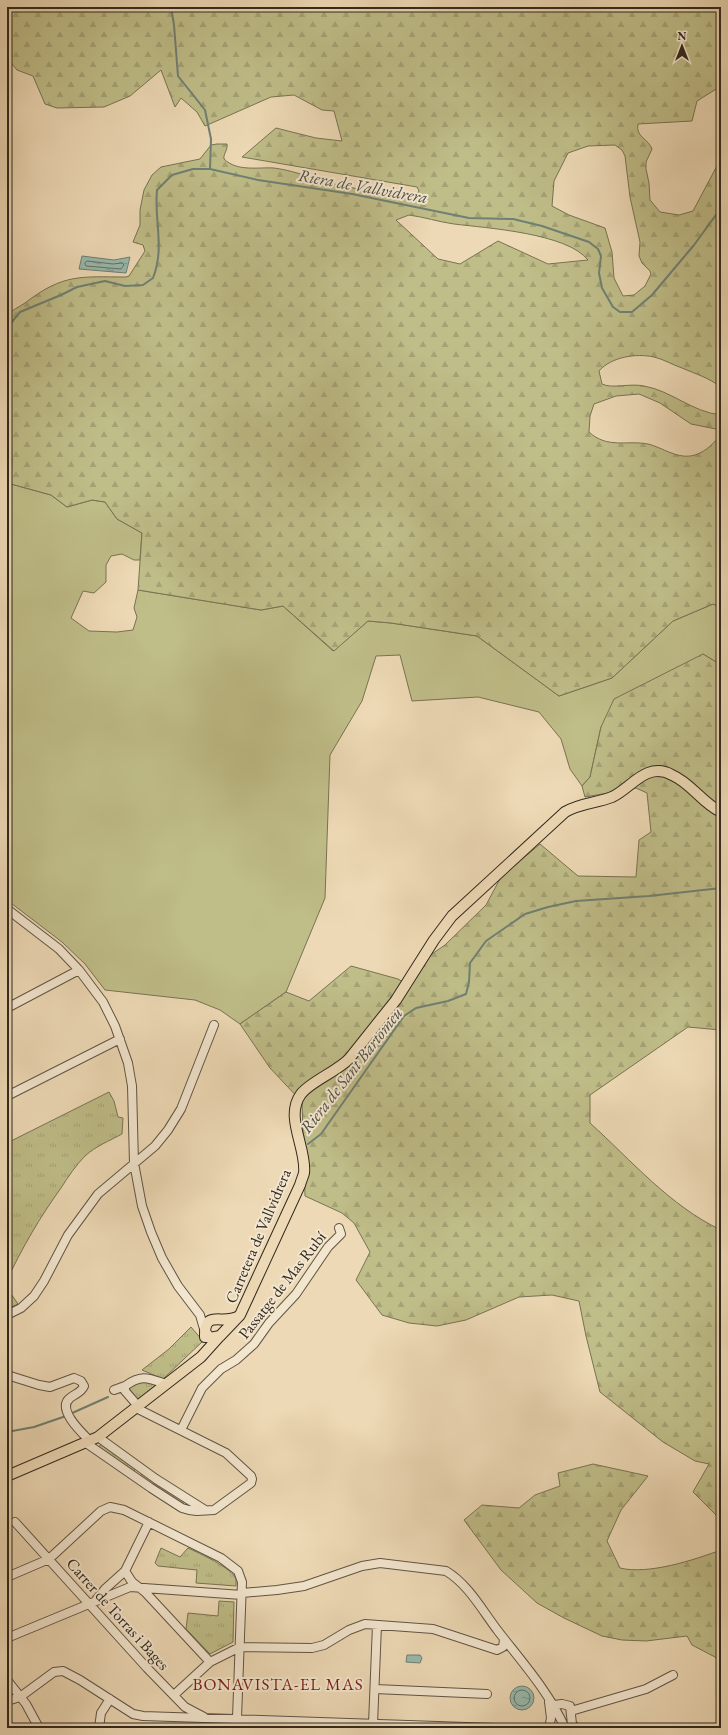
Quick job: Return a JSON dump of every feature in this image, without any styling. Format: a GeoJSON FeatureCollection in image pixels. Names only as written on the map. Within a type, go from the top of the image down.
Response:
{"type":"FeatureCollection","features":[{"type":"Feature","properties":{"kind":"main road","name":"Carretera de Vallvidrera"},"geometry":{"type":"LineString","coordinates":[[240,1316],[300,1185],[304,1168],[295,1112],[297,1102],[301,1094],[349,1059],[396,1000],[434,940],[452,916],[560,816],[578,805],[611,797],[642,776],[655,771],[673,775],[710,806],[721,812]]}},
{"type":"Feature","properties":{"kind":"main road"},"geometry":{"type":"LineString","coordinates":[[201,1357],[204,1347],[206,1324],[215,1320],[230,1320],[240,1316]]}},
{"type":"Feature","properties":{"kind":"main road"},"geometry":{"type":"LineString","coordinates":[[7,1476],[91,1441],[201,1357],[240,1316]]}},
{"type":"Feature","properties":{"kind":"main road"},"geometry":{"type":"LineString","coordinates":[[215,1320],[222,1325],[223,1330],[220,1336]]}},
{"type":"Feature","properties":{"kind":"main road"},"geometry":{"type":"LineString","coordinates":[[205,1331],[210,1338],[220,1336]]}},
{"type":"Feature","properties":{"kind":"street"},"geometry":{"type":"LineString","coordinates":[[7,909],[59,949],[79,970],[103,1002],[120,1039],[128,1062],[132,1086],[134,1163],[142,1206],[155,1245],[170,1274],[200,1315],[205,1331]]}},
{"type":"Feature","properties":{"kind":"street"},"geometry":{"type":"LineString","coordinates":[[7,1008],[79,970]]}},
{"type":"Feature","properties":{"kind":"street"},"geometry":{"type":"LineString","coordinates":[[7,1315],[21,1308],[34,1296],[44,1281],[68,1235],[98,1194],[155,1146],[168,1130],[181,1109],[214,1025]]}},
{"type":"Feature","properties":{"kind":"street"},"geometry":{"type":"LineString","coordinates":[[7,1096],[120,1039]]}},
{"type":"Feature","properties":{"kind":"street","name":"Passatge de Mas Rubí"},"geometry":{"type":"LineString","coordinates":[[181,1430],[202,1388],[221,1369],[246,1352],[269,1322],[289,1303],[328,1247],[340,1234],[339,1228]]}},
{"type":"Feature","properties":{"kind":"street"},"geometry":{"type":"LineString","coordinates":[[200,1315],[215,1320]]}},
{"type":"Feature","properties":{"kind":"street"},"geometry":{"type":"LineString","coordinates":[[7,1375],[50,1387],[74,1378],[81,1381],[84,1386],[82,1391],[69,1398],[66,1404],[66,1411],[71,1418],[91,1441],[134,1476],[182,1508],[207,1511],[218,1507],[251,1483],[252,1479],[226,1452],[137,1407],[125,1391],[125,1386]]}},
{"type":"Feature","properties":{"kind":"street"},"geometry":{"type":"LineString","coordinates":[[114,1390],[125,1386],[134,1380],[144,1377],[166,1384]]}},
{"type":"Feature","properties":{"kind":"street"},"geometry":{"type":"LineString","coordinates":[[91,1441],[140,1468],[190,1502],[207,1511]]}},
{"type":"Feature","properties":{"kind":"street"},"geometry":{"type":"LineString","coordinates":[[134,1476],[140,1468]]}},
{"type":"Feature","properties":{"kind":"street"},"geometry":{"type":"LineString","coordinates":[[182,1508],[190,1502]]}},
{"type":"Feature","properties":{"kind":"street"},"geometry":{"type":"LineString","coordinates":[[7,1577],[49,1559],[101,1511],[107,1508],[124,1510],[232,1565],[242,1577],[237,1718]]}},
{"type":"Feature","properties":{"kind":"street","name":"Carrer de Torras i Bages"},"geometry":{"type":"LineString","coordinates":[[15,1522],[92,1603],[147,1668],[185,1707],[206,1718]]}},
{"type":"Feature","properties":{"kind":"street"},"geometry":{"type":"LineString","coordinates":[[92,1603],[124,1571],[149,1522]]}},
{"type":"Feature","properties":{"kind":"street"},"geometry":{"type":"LineString","coordinates":[[7,1638],[130,1587],[242,1594],[304,1586],[362,1566],[380,1563],[434,1568],[446,1571],[454,1576],[474,1598],[554,1705],[565,1728]]}},
{"type":"Feature","properties":{"kind":"street"},"geometry":{"type":"LineString","coordinates":[[124,1571],[210,1662]]}},
{"type":"Feature","properties":{"kind":"street"},"geometry":{"type":"LineString","coordinates":[[174,1695],[210,1662],[240,1647],[312,1648],[324,1645],[356,1627],[365,1624],[433,1629],[512,1656],[530,1672]]}},
{"type":"Feature","properties":{"kind":"street"},"geometry":{"type":"LineString","coordinates":[[373,1724],[377,1625]]}},
{"type":"Feature","properties":{"kind":"street"},"geometry":{"type":"LineString","coordinates":[[497,1650],[505,1644],[504,1639]]}},
{"type":"Feature","properties":{"kind":"street"},"geometry":{"type":"LineString","coordinates":[[7,1701],[20,1697],[50,1674],[58,1670],[69,1673],[139,1716],[177,1718],[237,1718],[496,1728]]}},
{"type":"Feature","properties":{"kind":"street"},"geometry":{"type":"LineString","coordinates":[[571,1711],[646,1690],[673,1676]]}},
{"type":"Feature","properties":{"kind":"street"},"geometry":{"type":"LineString","coordinates":[[7,1680],[32,1714],[38,1728]]}},
{"type":"Feature","properties":{"kind":"street"},"geometry":{"type":"LineString","coordinates":[[375,1689],[487,1694]]}},
{"type":"Feature","properties":{"kind":"street"},"geometry":{"type":"LineString","coordinates":[[548,1698],[551,1710],[549,1728]]}},
{"type":"Feature","properties":{"kind":"street"},"geometry":{"type":"LineString","coordinates":[[99,1728],[101,1713],[110,1699]]}},
{"type":"Feature","properties":{"kind":"street"},"geometry":{"type":"LineString","coordinates":[[554,1705],[566,1704],[570,1706],[572,1724],[576,1728]]}},
{"type":"Feature","properties":{"kind":"street"},"geometry":{"type":"LineString","coordinates":[[177,1718],[185,1707]]}},
{"type":"Feature","properties":{"kind":"green space"},"geometry":{"type":"Polygon","coordinates":[[[7,7],[721,7],[721,86],[697,101],[692,121],[638,124],[638,132],[652,149],[646,162],[646,169],[650,200],[660,212],[679,215],[693,211],[719,162],[721,161],[721,387],[697,374],[661,359],[647,356],[632,356],[617,359],[604,366],[599,371],[602,384],[611,386],[644,386],[664,392],[701,410],[721,415],[721,430],[691,424],[660,403],[639,394],[616,396],[594,404],[590,416],[589,432],[596,437],[610,442],[648,444],[683,456],[695,455],[707,449],[721,434],[721,608],[713,604],[673,621],[612,678],[559,696],[477,636],[368,621],[334,651],[283,606],[261,610],[138,590],[142,533],[117,519],[105,502],[92,500],[67,507],[51,495],[11,484],[12,458],[7,456],[7,398],[9,392],[7,391],[7,315],[39,293],[62,282],[85,277],[129,276],[145,251],[143,245],[133,242],[140,225],[140,210],[144,190],[152,175],[161,167],[200,159],[211,145],[227,144],[224,159],[235,166],[283,169],[334,184],[370,191],[416,195],[419,191],[417,187],[242,157],[276,128],[316,138],[342,141],[334,111],[322,110],[294,95],[271,97],[205,126],[197,112],[181,98],[175,107],[161,70],[130,96],[104,107],[57,108],[45,104],[33,76],[17,70],[7,58],[7,7]],[[615,145],[588,146],[568,153],[554,181],[552,206],[569,215],[605,228],[612,252],[614,278],[623,296],[634,295],[645,286],[651,274],[642,263],[639,256],[640,242],[630,197],[625,156],[622,150],[615,145]],[[409,215],[396,220],[438,259],[460,264],[498,241],[548,264],[588,260],[578,251],[545,238],[525,233],[448,223],[409,215]]]}},
{"type":"Feature","properties":{"kind":"green space"},"geometry":{"type":"Polygon","coordinates":[[[11,473],[11,484],[51,495],[67,507],[92,500],[105,502],[117,519],[142,533],[140,560],[134,560],[122,554],[111,556],[106,565],[106,582],[94,593],[83,591],[71,618],[89,631],[117,632],[133,630],[137,617],[134,608],[138,590],[261,610],[283,606],[333,651],[368,621],[477,636],[559,696],[612,678],[673,621],[713,604],[721,608],[721,665],[703,654],[601,727],[590,777],[582,786],[570,769],[561,739],[539,712],[478,697],[412,701],[400,655],[376,656],[362,701],[330,755],[325,898],[286,992],[240,1024],[220,1010],[195,1000],[105,990],[85,964],[62,942],[7,900],[7,475],[11,473]]]}},
{"type":"Feature","properties":{"kind":"green space"},"geometry":{"type":"Polygon","coordinates":[[[703,654],[721,665],[721,1030],[688,1027],[590,1095],[590,1123],[668,1195],[702,1220],[721,1230],[721,1520],[693,1492],[709,1464],[695,1461],[663,1442],[600,1392],[579,1301],[552,1295],[519,1297],[466,1320],[437,1326],[409,1323],[382,1315],[356,1280],[370,1252],[354,1223],[342,1213],[305,1196],[302,1102],[270,1068],[240,1024],[286,992],[309,1001],[351,966],[398,979],[410,986],[429,956],[445,945],[486,905],[501,877],[540,844],[578,876],[636,877],[639,840],[651,832],[647,793],[636,788],[585,797],[582,786],[590,777],[601,727],[614,699],[703,654]]]}},
{"type":"Feature","properties":{"kind":"green space"},"geometry":{"type":"Polygon","coordinates":[[[109,1092],[114,1101],[118,1117],[123,1118],[122,1134],[94,1149],[75,1167],[25,1244],[7,1280],[7,1143],[109,1092]]]}},
{"type":"Feature","properties":{"kind":"green space"},"geometry":{"type":"Polygon","coordinates":[[[7,1288],[18,1304],[7,1309],[7,1288]]]}},
{"type":"Feature","properties":{"kind":"green space"},"geometry":{"type":"Polygon","coordinates":[[[191,1327],[203,1341],[163,1379],[142,1370],[169,1349],[191,1327]]]}},
{"type":"Feature","properties":{"kind":"green space"},"geometry":{"type":"Polygon","coordinates":[[[144,1378],[152,1380],[158,1386],[138,1400],[128,1387],[144,1378]]]}},
{"type":"Feature","properties":{"kind":"green space"},"geometry":{"type":"Polygon","coordinates":[[[101,1444],[136,1468],[133,1472],[98,1448],[101,1444]]]}},
{"type":"Feature","properties":{"kind":"green space"},"geometry":{"type":"Polygon","coordinates":[[[593,1464],[648,1476],[621,1510],[607,1541],[620,1568],[644,1570],[657,1568],[685,1562],[721,1550],[721,1664],[715,1657],[692,1645],[687,1636],[646,1641],[622,1640],[602,1636],[537,1603],[501,1570],[464,1520],[482,1505],[519,1508],[535,1495],[560,1486],[558,1473],[593,1464]]]}},
{"type":"Feature","properties":{"kind":"green space"},"geometry":{"type":"Polygon","coordinates":[[[143,1472],[185,1500],[181,1505],[140,1477],[143,1472]]]}},
{"type":"Feature","properties":{"kind":"green space"},"geometry":{"type":"Polygon","coordinates":[[[161,1548],[180,1557],[188,1548],[207,1557],[228,1570],[233,1575],[236,1579],[236,1586],[196,1583],[197,1570],[158,1566],[155,1563],[161,1548]]]}},
{"type":"Feature","properties":{"kind":"green space"},"geometry":{"type":"Polygon","coordinates":[[[219,1601],[234,1602],[233,1642],[210,1654],[186,1629],[188,1613],[218,1616],[219,1601]]]}},
{"type":"Feature","properties":{"kind":"water"},"geometry":{"type":"Polygon","coordinates":[[[82,256],[114,260],[130,257],[126,273],[79,269],[82,256]]]}},
{"type":"Feature","properties":{"kind":"water"},"geometry":{"type":"Polygon","coordinates":[[[407,1655],[420,1655],[422,1658],[420,1663],[406,1662],[407,1655]]]}},
{"type":"Feature","properties":{"kind":"water"},"geometry":{"type":"Polygon","coordinates":[[[522,1686],[530,1690],[534,1698],[530,1706],[522,1710],[514,1706],[510,1698],[514,1690],[522,1686]]]}},
{"type":"Feature","properties":{"kind":"waterway"},"geometry":{"type":"LineString","coordinates":[[171,7],[178,76],[205,110],[211,139],[210,169]]}},
{"type":"Feature","properties":{"kind":"waterway","name":"Riera de Vallvidrera"},"geometry":{"type":"LineString","coordinates":[[7,328],[20,312],[77,287],[105,281],[125,286],[143,285],[153,278],[159,245],[156,201],[157,190],[172,175],[193,169],[210,169],[258,180],[352,194],[469,218],[513,219],[542,226],[589,242],[598,249],[601,256],[599,273],[602,288],[613,307],[620,312],[632,312],[652,295],[694,245],[721,208]]}},
{"type":"Feature","properties":{"kind":"waterway","name":"Riera de Sant Bartomeu"},"geometry":{"type":"LineString","coordinates":[[308,1144],[321,1134],[404,1016],[416,1008],[448,1001],[466,994],[469,982],[470,963],[486,941],[525,914],[576,901],[649,896],[721,888]]}},
{"type":"Feature","properties":{"kind":"waterway","name":"Riera de Sant Bartomeu"},"geometry":{"type":"LineString","coordinates":[[70,1414],[108,1397]]}},
{"type":"Feature","properties":{"kind":"waterway","name":"Riera de Sant Bartomeu"},"geometry":{"type":"LineString","coordinates":[[7,1432],[34,1427],[66,1416]]}},
{"type":"Feature","properties":{"kind":"district","name":"BONAVISTA-EL MAS"},"geometry":{"type":"Point","coordinates":[278,1684]}}]}
